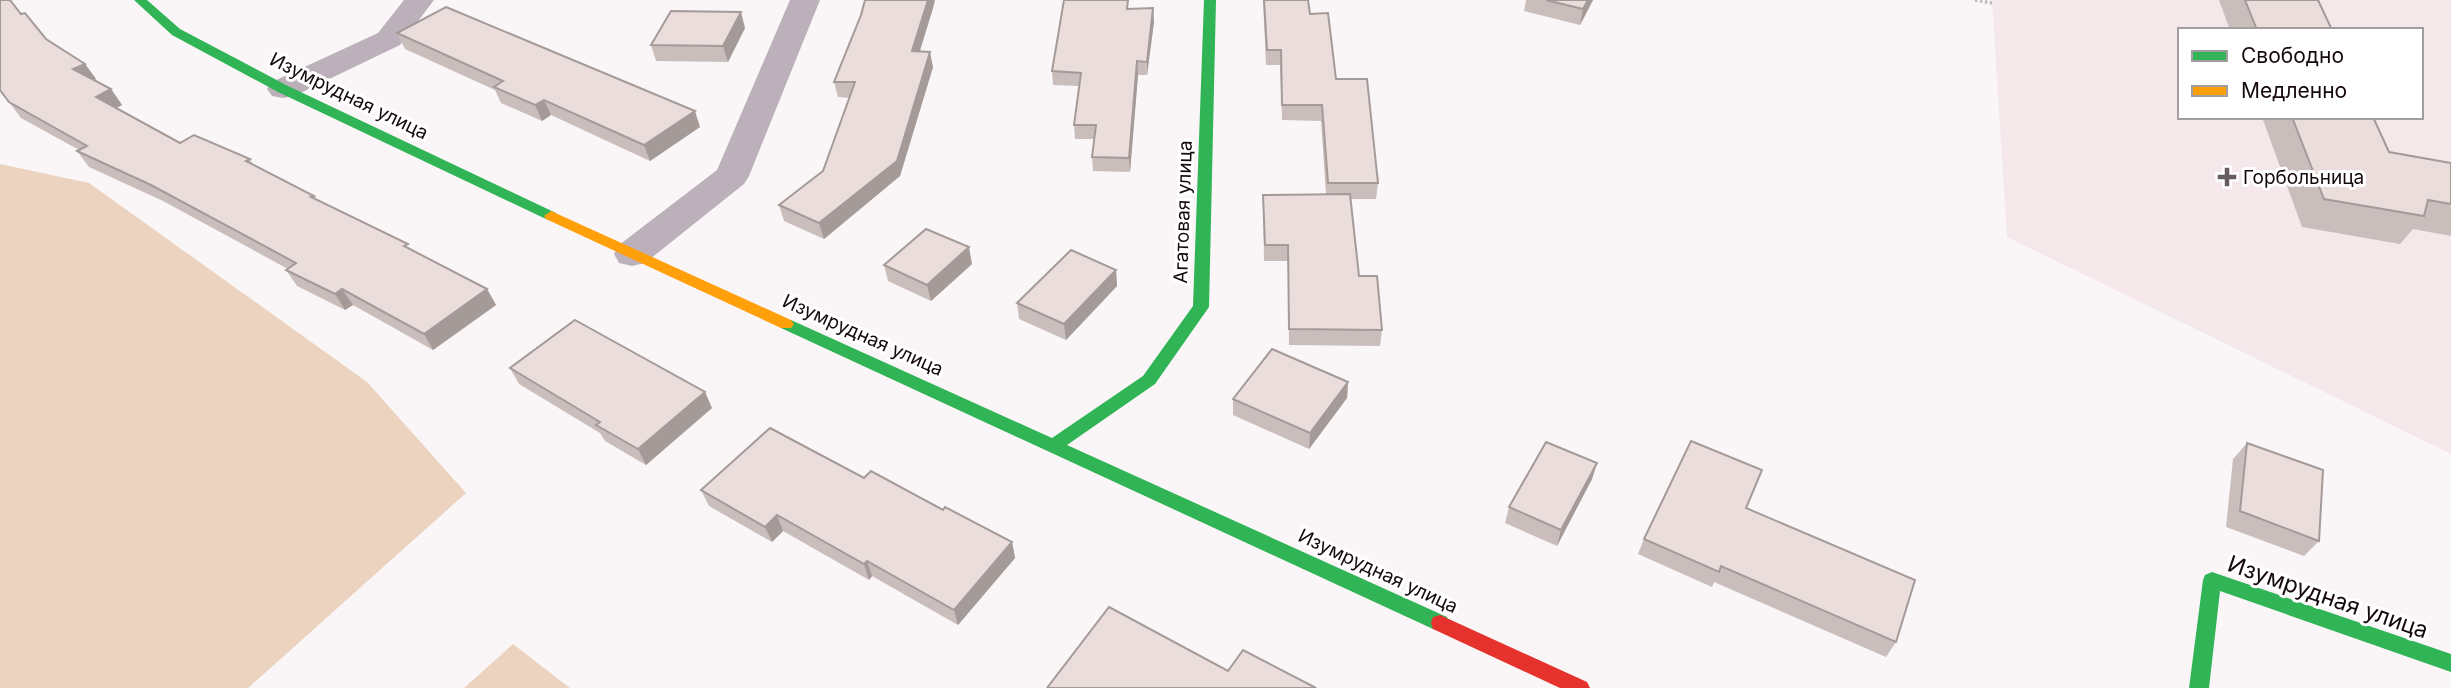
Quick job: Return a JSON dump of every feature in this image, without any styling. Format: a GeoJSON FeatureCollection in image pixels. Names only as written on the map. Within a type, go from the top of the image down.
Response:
{"type":"FeatureCollection","features":[{"type":"Feature","properties":{"kind":"street","name":"Изумрудная улица"},"geometry":{"type":"LineString","coordinates":[[140,0],[176,32],[284,89],[632,254],[1055,444],[1580,688]]}},
{"type":"Feature","properties":{"kind":"street"},"geometry":{"type":"LineString","coordinates":[[284,89],[389,39],[419,0]]}},
{"type":"Feature","properties":{"kind":"street"},"geometry":{"type":"LineString","coordinates":[[632,254],[732,176],[805,0]]}},
{"type":"Feature","properties":{"kind":"street","name":"Агатовая улица"},"geometry":{"type":"LineString","coordinates":[[1055,444],[1149,380],[1201,307],[1210,0]]}},
{"type":"Feature","properties":{"kind":"street","name":"Изумрудная улица"},"geometry":{"type":"LineString","coordinates":[[2199,688],[2212,580],[2451,663]]}},
{"type":"Feature","properties":{"kind":"path"},"geometry":{"type":"LineString","coordinates":[[1975,0],[1992,3]]}},
{"type":"Feature","properties":{"kind":"shaded area","name":"Горбольница"},"geometry":{"type":"Polygon","coordinates":[[[1992,0],[2451,0],[2451,454],[2007,237],[1992,0]]]}},
{"type":"Feature","properties":{"kind":"shaded area"},"geometry":{"type":"Polygon","coordinates":[[[0,164],[89,183],[367,382],[466,493],[248,688],[0,688],[0,164]]]}},
{"type":"Feature","properties":{"kind":"shaded area"},"geometry":{"type":"Polygon","coordinates":[[[513,644],[570,688],[464,688],[513,644]]]}},
{"type":"Feature","properties":{"kind":"building"},"geometry":{"type":"Polygon","coordinates":[[[0,0],[10,0],[21,14],[25,13],[46,39],[85,64],[73,69],[111,89],[96,97],[180,143],[194,135],[250,159],[246,161],[314,196],[311,197],[408,244],[404,246],[487,289],[424,334],[342,289],[335,294],[286,270],[296,263],[151,185],[77,151],[87,146],[9,102],[0,90],[0,0]]]}},
{"type":"Feature","properties":{"kind":"building"},"geometry":{"type":"Polygon","coordinates":[[[865,0],[928,0],[912,51],[930,52],[897,161],[819,223],[779,205],[823,171],[855,82],[834,82],[865,0]]]}},
{"type":"Feature","properties":{"kind":"building"},"geometry":{"type":"Polygon","coordinates":[[[1064,0],[1128,0],[1127,9],[1153,8],[1147,62],[1137,61],[1129,158],[1092,157],[1096,125],[1074,125],[1081,73],[1052,71],[1064,0]]]}},
{"type":"Feature","properties":{"kind":"building"},"geometry":{"type":"Polygon","coordinates":[[[1264,0],[1308,0],[1310,14],[1328,13],[1336,79],[1367,79],[1378,183],[1328,183],[1322,105],[1282,105],[1281,50],[1267,50],[1264,0]]]}},
{"type":"Feature","properties":{"kind":"building"},"geometry":{"type":"Polygon","coordinates":[[[1546,0],[1588,0],[1583,9],[1546,0]]]}},
{"type":"Feature","properties":{"kind":"building"},"geometry":{"type":"Polygon","coordinates":[[[2245,0],[2318,0],[2331,28],[2256,28],[2245,0]]]}},
{"type":"Feature","properties":{"kind":"building"},"geometry":{"type":"Polygon","coordinates":[[[446,7],[695,111],[644,145],[544,100],[535,105],[494,87],[503,81],[397,33],[446,7]]]}},
{"type":"Feature","properties":{"kind":"building"},"geometry":{"type":"Polygon","coordinates":[[[671,11],[741,12],[723,46],[651,45],[671,11]]]}},
{"type":"Feature","properties":{"kind":"building"},"geometry":{"type":"Polygon","coordinates":[[[2293,119],[2374,119],[2389,152],[2451,163],[2451,204],[2428,200],[2424,216],[2324,199],[2293,119]]]}},
{"type":"Feature","properties":{"kind":"building"},"geometry":{"type":"Polygon","coordinates":[[[1350,194],[1359,276],[1377,276],[1382,330],[1289,329],[1288,245],[1265,245],[1263,195],[1350,194]]]}},
{"type":"Feature","properties":{"kind":"building"},"geometry":{"type":"Polygon","coordinates":[[[926,229],[969,247],[927,285],[884,265],[926,229]]]}},
{"type":"Feature","properties":{"kind":"building"},"geometry":{"type":"Polygon","coordinates":[[[1071,250],[1116,270],[1064,324],[1017,303],[1071,250]]]}},
{"type":"Feature","properties":{"kind":"building"},"geometry":{"type":"Polygon","coordinates":[[[575,320],[705,392],[638,449],[596,425],[600,422],[510,368],[575,320]]]}},
{"type":"Feature","properties":{"kind":"building"},"geometry":{"type":"Polygon","coordinates":[[[1272,349],[1348,382],[1310,433],[1233,399],[1272,349]]]}},
{"type":"Feature","properties":{"kind":"building"},"geometry":{"type":"Polygon","coordinates":[[[770,428],[864,478],[871,471],[943,510],[945,507],[1012,542],[954,610],[777,515],[765,527],[701,490],[770,428]]]}},
{"type":"Feature","properties":{"kind":"building"},"geometry":{"type":"Polygon","coordinates":[[[1691,441],[1762,470],[1746,508],[1915,580],[1896,642],[1721,566],[1719,572],[1644,539],[1691,441]]]}},
{"type":"Feature","properties":{"kind":"building"},"geometry":{"type":"Polygon","coordinates":[[[1546,442],[1597,463],[1561,530],[1509,507],[1546,442]]]}},
{"type":"Feature","properties":{"kind":"building"},"geometry":{"type":"Polygon","coordinates":[[[2247,443],[2323,470],[2319,541],[2240,511],[2247,443]]]}},
{"type":"Feature","properties":{"kind":"building"},"geometry":{"type":"Polygon","coordinates":[[[1109,607],[1228,671],[1243,650],[1316,688],[1047,688],[1109,607]]]}},
{"type":"Feature","properties":{"kind":"traffic: fast"},"geometry":{"type":"LineString","coordinates":[[140,0],[176,32],[283,89],[551,216]]}},
{"type":"Feature","properties":{"kind":"traffic: fast"},"geometry":{"type":"LineString","coordinates":[[1055,445],[1149,380],[1201,307],[1210,0]]}},
{"type":"Feature","properties":{"kind":"traffic: fast"},"geometry":{"type":"LineString","coordinates":[[786,324],[1440,623]]}},
{"type":"Feature","properties":{"kind":"traffic: fast"},"geometry":{"type":"LineString","coordinates":[[2199,688],[2212,580],[2451,663]]}},
{"type":"Feature","properties":{"kind":"traffic: slow"},"geometry":{"type":"LineString","coordinates":[[551,216],[786,324]]}},
{"type":"Feature","properties":{"kind":"traffic: jam"},"geometry":{"type":"LineString","coordinates":[[1440,623],[1580,688]]}},
{"type":"Feature","properties":{"kind":"place","name":"Горбольница"},"geometry":{"type":"Point","coordinates":[2227,177]}}]}
